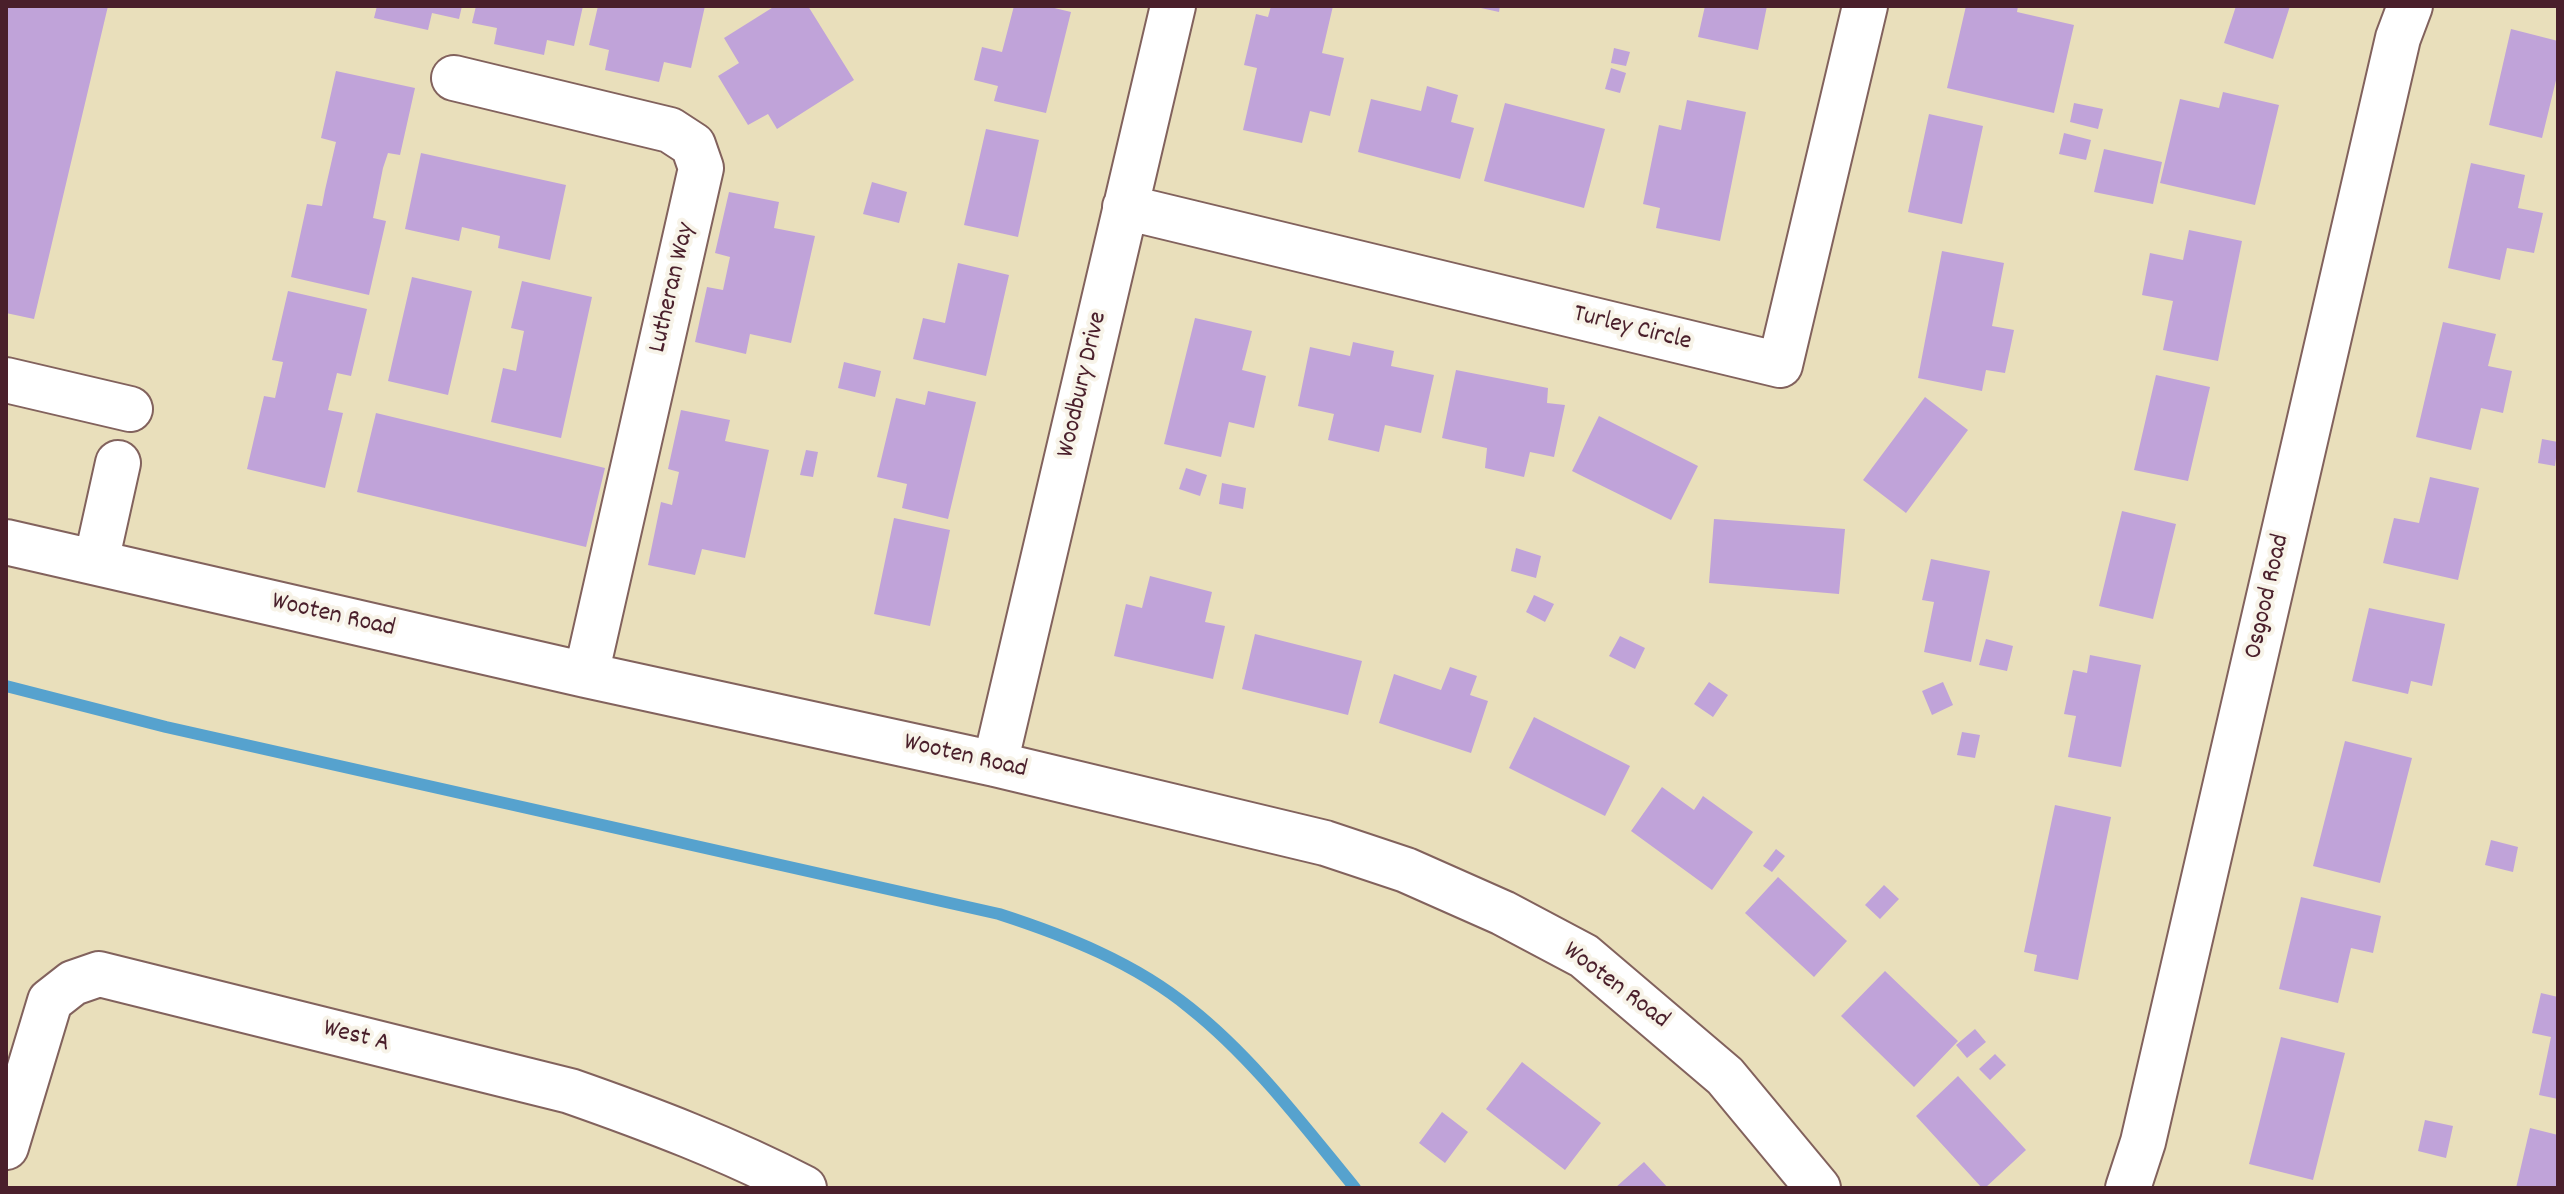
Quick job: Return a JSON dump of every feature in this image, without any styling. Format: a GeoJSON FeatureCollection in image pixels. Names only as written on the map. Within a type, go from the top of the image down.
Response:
{"type":"FeatureCollection","features":[{"type":"Feature","properties":{"kind":"street","name":"Woodbury Drive"},"geometry":{"type":"LineString","coordinates":[[995,764],[1173,6]]}},
{"type":"Feature","properties":{"kind":"street","name":"Turley Circle"},"geometry":{"type":"LineString","coordinates":[[1125,207],[1780,365],[1865,6]]}},
{"type":"Feature","properties":{"kind":"street","name":"Osgood Road"},"geometry":{"type":"LineString","coordinates":[[2128,1188],[2143,1142],[2398,38],[2410,6]]}},
{"type":"Feature","properties":{"kind":"street","name":"Lutheran Way"},"geometry":{"type":"LineString","coordinates":[[454,78],[670,130],[693,145],[701,168],[586,675]]}},
{"type":"Feature","properties":{"kind":"street"},"geometry":{"type":"LineString","coordinates":[[6,380],[130,409]]}},
{"type":"Feature","properties":{"kind":"street"},"geometry":{"type":"LineString","coordinates":[[96,562],[118,463]]}},
{"type":"Feature","properties":{"kind":"street","name":"Wooten Road"},"geometry":{"type":"LineString","coordinates":[[6,542],[586,675],[995,764],[1325,843],[1406,870],[1503,913],[1584,956],[1725,1076],[1818,1188]]}},
{"type":"Feature","properties":{"kind":"street","name":"West A"},"geometry":{"type":"LineString","coordinates":[[6,1147],[50,1001],[73,983],[99,974],[570,1091],[638,1115],[768,1169],[804,1188]]}},
{"type":"Feature","properties":{"kind":"building"},"geometry":{"type":"Polygon","coordinates":[[[6,6],[108,6],[34,319],[6,313],[6,6]]]}},
{"type":"Feature","properties":{"kind":"building"},"geometry":{"type":"Polygon","coordinates":[[[377,6],[462,6],[459,19],[432,13],[428,30],[374,18],[377,6]]]}},
{"type":"Feature","properties":{"kind":"building"},"geometry":{"type":"Polygon","coordinates":[[[476,6],[583,6],[574,46],[547,40],[544,55],[494,44],[497,28],[472,23],[476,6]]]}},
{"type":"Feature","properties":{"kind":"building"},"geometry":{"type":"Polygon","coordinates":[[[598,6],[705,6],[691,68],[664,62],[659,82],[605,70],[609,50],[589,45],[598,6]]]}},
{"type":"Feature","properties":{"kind":"building"},"geometry":{"type":"Polygon","coordinates":[[[775,6],[808,6],[854,80],[777,129],[768,114],[748,125],[718,76],[739,63],[724,38],[775,6]]]}},
{"type":"Feature","properties":{"kind":"building"},"geometry":{"type":"Polygon","coordinates":[[[1014,6],[1046,6],[1071,12],[1046,113],[994,101],[998,86],[974,80],[982,47],[1002,52],[1014,6]]]}},
{"type":"Feature","properties":{"kind":"building"},"geometry":{"type":"Polygon","coordinates":[[[1271,6],[1333,6],[1322,53],[1344,58],[1330,116],[1310,111],[1302,143],[1243,130],[1257,68],[1244,65],[1256,14],[1268,17],[1271,6]]]}},
{"type":"Feature","properties":{"kind":"building"},"geometry":{"type":"Polygon","coordinates":[[[1472,6],[1500,6],[1499,12],[1472,6]]]}},
{"type":"Feature","properties":{"kind":"building"},"geometry":{"type":"Polygon","coordinates":[[[1705,6],[1767,6],[1758,50],[1698,37],[1705,6]]]}},
{"type":"Feature","properties":{"kind":"building"},"geometry":{"type":"Polygon","coordinates":[[[1966,6],[2018,6],[2017,12],[2074,25],[2054,113],[1947,88],[1966,6]]]}},
{"type":"Feature","properties":{"kind":"building"},"geometry":{"type":"Polygon","coordinates":[[[2236,6],[2290,6],[2273,59],[2224,43],[2236,6]]]}},
{"type":"Feature","properties":{"kind":"building"},"geometry":{"type":"Polygon","coordinates":[[[2511,29],[2558,41],[2558,72],[2542,138],[2489,125],[2511,29]]]}},
{"type":"Feature","properties":{"kind":"building"},"geometry":{"type":"Polygon","coordinates":[[[1614,48],[1630,52],[1626,66],[1611,63],[1614,48]]]}},
{"type":"Feature","properties":{"kind":"building"},"geometry":{"type":"Polygon","coordinates":[[[1611,68],[1626,73],[1620,93],[1605,89],[1611,68]]]}},
{"type":"Feature","properties":{"kind":"building"},"geometry":{"type":"Polygon","coordinates":[[[336,71],[415,88],[400,155],[388,153],[383,168],[373,218],[386,221],[369,295],[291,277],[307,204],[322,206],[336,142],[321,138],[336,71]]]}},
{"type":"Feature","properties":{"kind":"building"},"geometry":{"type":"Polygon","coordinates":[[[1427,86],[1458,95],[1451,122],[1474,128],[1460,179],[1358,152],[1371,99],[1421,111],[1427,86]]]}},
{"type":"Feature","properties":{"kind":"building"},"geometry":{"type":"Polygon","coordinates":[[[2223,92],[2279,105],[2255,205],[2160,183],[2180,99],[2219,108],[2223,92]]]}},
{"type":"Feature","properties":{"kind":"building"},"geometry":{"type":"Polygon","coordinates":[[[1687,100],[1746,112],[1720,241],[1656,228],[1660,208],[1643,204],[1659,125],[1681,130],[1687,100]]]}},
{"type":"Feature","properties":{"kind":"building"},"geometry":{"type":"Polygon","coordinates":[[[1505,103],[1605,129],[1584,208],[1484,181],[1505,103]]]}},
{"type":"Feature","properties":{"kind":"building"},"geometry":{"type":"Polygon","coordinates":[[[2074,103],[2103,109],[2098,129],[2070,122],[2074,103]]]}},
{"type":"Feature","properties":{"kind":"building"},"geometry":{"type":"Polygon","coordinates":[[[1929,114],[1983,126],[1962,224],[1908,212],[1929,114]]]}},
{"type":"Feature","properties":{"kind":"building"},"geometry":{"type":"Polygon","coordinates":[[[986,129],[1039,140],[1018,237],[964,225],[986,129]]]}},
{"type":"Feature","properties":{"kind":"building"},"geometry":{"type":"Polygon","coordinates":[[[2064,133],[2091,140],[2086,160],[2059,154],[2064,133]]]}},
{"type":"Feature","properties":{"kind":"building"},"geometry":{"type":"Polygon","coordinates":[[[2104,149],[2162,162],[2153,204],[2094,192],[2104,149]]]}},
{"type":"Feature","properties":{"kind":"building"},"geometry":{"type":"Polygon","coordinates":[[[421,153],[566,185],[550,260],[498,248],[500,236],[462,227],[459,241],[405,229],[421,153]]]}},
{"type":"Feature","properties":{"kind":"building"},"geometry":{"type":"Polygon","coordinates":[[[2471,163],[2525,175],[2518,208],[2543,213],[2534,253],[2507,248],[2500,280],[2448,268],[2471,163]]]}},
{"type":"Feature","properties":{"kind":"building"},"geometry":{"type":"Polygon","coordinates":[[[872,182],[907,192],[899,223],[863,214],[872,182]]]}},
{"type":"Feature","properties":{"kind":"building"},"geometry":{"type":"Polygon","coordinates":[[[729,192],[779,202],[774,228],[815,236],[791,343],[750,334],[746,354],[695,342],[707,287],[723,290],[730,257],[715,253],[729,192]]]}},
{"type":"Feature","properties":{"kind":"building"},"geometry":{"type":"Polygon","coordinates":[[[2189,230],[2242,241],[2218,361],[2163,350],[2173,301],[2142,295],[2150,253],[2183,260],[2189,230]]]}},
{"type":"Feature","properties":{"kind":"building"},"geometry":{"type":"Polygon","coordinates":[[[1942,251],[2004,263],[1992,326],[2014,330],[2005,373],[1986,370],[1982,391],[1918,378],[1942,251]]]}},
{"type":"Feature","properties":{"kind":"building"},"geometry":{"type":"Polygon","coordinates":[[[958,263],[1009,275],[986,376],[913,359],[923,318],[945,323],[958,263]]]}},
{"type":"Feature","properties":{"kind":"building"},"geometry":{"type":"Polygon","coordinates":[[[412,277],[472,291],[448,395],[388,381],[412,277]]]}},
{"type":"Feature","properties":{"kind":"building"},"geometry":{"type":"Polygon","coordinates":[[[522,281],[592,297],[561,438],[491,422],[503,368],[516,371],[524,331],[511,328],[522,281]]]}},
{"type":"Feature","properties":{"kind":"building"},"geometry":{"type":"Polygon","coordinates":[[[288,291],[367,309],[351,376],[337,373],[328,410],[343,413],[325,488],[247,469],[264,396],[275,398],[283,362],[272,360],[288,291]]]}},
{"type":"Feature","properties":{"kind":"building"},"geometry":{"type":"Polygon","coordinates":[[[1195,318],[1252,331],[1242,370],[1266,376],[1254,428],[1229,422],[1221,457],[1164,444],[1195,318]]]}},
{"type":"Feature","properties":{"kind":"building"},"geometry":{"type":"Polygon","coordinates":[[[2443,322],[2496,334],[2488,366],[2512,371],[2503,413],[2481,408],[2471,450],[2416,437],[2443,322]]]}},
{"type":"Feature","properties":{"kind":"building"},"geometry":{"type":"Polygon","coordinates":[[[1353,342],[1394,351],[1391,366],[1434,375],[1421,433],[1385,425],[1379,452],[1328,440],[1334,414],[1298,406],[1310,347],[1350,356],[1353,342]]]}},
{"type":"Feature","properties":{"kind":"building"},"geometry":{"type":"Polygon","coordinates":[[[844,362],[881,371],[875,397],[838,388],[844,362]]]}},
{"type":"Feature","properties":{"kind":"building"},"geometry":{"type":"Polygon","coordinates":[[[1456,370],[1548,388],[1547,403],[1565,405],[1554,457],[1530,452],[1524,477],[1485,468],[1487,448],[1442,438],[1456,370]]]}},
{"type":"Feature","properties":{"kind":"building"},"geometry":{"type":"Polygon","coordinates":[[[2156,375],[2210,387],[2188,481],[2134,470],[2156,375]]]}},
{"type":"Feature","properties":{"kind":"building"},"geometry":{"type":"Polygon","coordinates":[[[928,391],[976,402],[948,519],[902,508],[907,484],[877,477],[896,398],[925,405],[928,391]]]}},
{"type":"Feature","properties":{"kind":"building"},"geometry":{"type":"Polygon","coordinates":[[[1925,397],[1968,430],[1906,513],[1863,480],[1925,397]]]}},
{"type":"Feature","properties":{"kind":"building"},"geometry":{"type":"Polygon","coordinates":[[[681,410],[730,420],[725,441],[769,450],[745,558],[702,549],[695,575],[648,565],[661,502],[672,505],[679,472],[668,469],[681,410]]]}},
{"type":"Feature","properties":{"kind":"building"},"geometry":{"type":"Polygon","coordinates":[[[376,413],[605,468],[586,547],[357,492],[376,413]]]}},
{"type":"Feature","properties":{"kind":"building"},"geometry":{"type":"Polygon","coordinates":[[[1599,416],[1698,466],[1671,520],[1572,471],[1599,416]]]}},
{"type":"Feature","properties":{"kind":"building"},"geometry":{"type":"Polygon","coordinates":[[[2542,439],[2558,442],[2555,466],[2538,463],[2542,439]]]}},
{"type":"Feature","properties":{"kind":"building"},"geometry":{"type":"Polygon","coordinates":[[[806,450],[818,452],[813,477],[800,475],[806,450]]]}},
{"type":"Feature","properties":{"kind":"building"},"geometry":{"type":"Polygon","coordinates":[[[1186,468],[1207,475],[1200,496],[1179,489],[1186,468]]]}},
{"type":"Feature","properties":{"kind":"building"},"geometry":{"type":"Polygon","coordinates":[[[2430,477],[2479,488],[2458,580],[2383,563],[2394,518],[2419,523],[2430,477]]]}},
{"type":"Feature","properties":{"kind":"building"},"geometry":{"type":"Polygon","coordinates":[[[1222,483],[1246,488],[1243,509],[1219,504],[1222,483]]]}},
{"type":"Feature","properties":{"kind":"building"},"geometry":{"type":"Polygon","coordinates":[[[2122,511],[2176,524],[2153,619],[2099,606],[2122,511]]]}},
{"type":"Feature","properties":{"kind":"building"},"geometry":{"type":"Polygon","coordinates":[[[894,518],[950,530],[930,626],[874,614],[894,518]]]}},
{"type":"Feature","properties":{"kind":"building"},"geometry":{"type":"Polygon","coordinates":[[[1714,519],[1845,529],[1839,594],[1709,583],[1714,519]]]}},
{"type":"Feature","properties":{"kind":"building"},"geometry":{"type":"Polygon","coordinates":[[[1516,548],[1541,556],[1536,578],[1511,571],[1516,548]]]}},
{"type":"Feature","properties":{"kind":"building"},"geometry":{"type":"Polygon","coordinates":[[[1931,559],[1990,571],[1971,662],[1924,652],[1934,602],[1922,600],[1931,559]]]}},
{"type":"Feature","properties":{"kind":"building"},"geometry":{"type":"Polygon","coordinates":[[[1150,576],[1212,592],[1205,622],[1225,626],[1213,679],[1114,656],[1126,604],[1142,608],[1150,576]]]}},
{"type":"Feature","properties":{"kind":"building"},"geometry":{"type":"Polygon","coordinates":[[[1534,595],[1554,604],[1545,622],[1526,612],[1534,595]]]}},
{"type":"Feature","properties":{"kind":"building"},"geometry":{"type":"Polygon","coordinates":[[[2369,608],[2445,624],[2432,686],[2411,681],[2408,694],[2352,681],[2369,608]]]}},
{"type":"Feature","properties":{"kind":"building"},"geometry":{"type":"Polygon","coordinates":[[[1255,634],[1362,661],[1348,715],[1242,689],[1255,634]]]}},
{"type":"Feature","properties":{"kind":"building"},"geometry":{"type":"Polygon","coordinates":[[[1620,636],[1645,648],[1635,669],[1609,656],[1620,636]]]}},
{"type":"Feature","properties":{"kind":"building"},"geometry":{"type":"Polygon","coordinates":[[[1986,639],[2013,646],[2007,671],[1979,665],[1986,639]]]}},
{"type":"Feature","properties":{"kind":"building"},"geometry":{"type":"Polygon","coordinates":[[[2090,655],[2141,665],[2121,767],[2068,757],[2076,716],[2064,714],[2073,670],[2087,673],[2090,655]]]}},
{"type":"Feature","properties":{"kind":"building"},"geometry":{"type":"Polygon","coordinates":[[[1450,667],[1477,676],[1470,695],[1488,701],[1471,753],[1379,723],[1394,674],[1441,690],[1450,667]]]}},
{"type":"Feature","properties":{"kind":"building"},"geometry":{"type":"Polygon","coordinates":[[[1709,682],[1728,695],[1713,717],[1694,704],[1709,682]]]}},
{"type":"Feature","properties":{"kind":"building"},"geometry":{"type":"Polygon","coordinates":[[[1943,682],[1953,705],[1932,715],[1922,691],[1943,682]]]}},
{"type":"Feature","properties":{"kind":"building"},"geometry":{"type":"Polygon","coordinates":[[[1534,717],[1630,766],[1605,816],[1509,768],[1534,717]]]}},
{"type":"Feature","properties":{"kind":"building"},"geometry":{"type":"Polygon","coordinates":[[[1962,732],[1980,735],[1975,758],[1957,755],[1962,732]]]}},
{"type":"Feature","properties":{"kind":"building"},"geometry":{"type":"Polygon","coordinates":[[[2345,741],[2412,758],[2380,883],[2313,866],[2345,741]]]}},
{"type":"Feature","properties":{"kind":"building"},"geometry":{"type":"Polygon","coordinates":[[[1662,787],[1694,810],[1703,796],[1753,832],[1712,890],[1631,831],[1662,787]]]}},
{"type":"Feature","properties":{"kind":"building"},"geometry":{"type":"Polygon","coordinates":[[[2055,805],[2111,817],[2078,980],[2034,971],[2037,955],[2024,952],[2055,805]]]}},
{"type":"Feature","properties":{"kind":"building"},"geometry":{"type":"Polygon","coordinates":[[[2491,840],[2518,847],[2513,872],[2485,865],[2491,840]]]}},
{"type":"Feature","properties":{"kind":"building"},"geometry":{"type":"Polygon","coordinates":[[[1776,849],[1785,856],[1772,872],[1763,866],[1776,849]]]}},
{"type":"Feature","properties":{"kind":"building"},"geometry":{"type":"Polygon","coordinates":[[[1778,877],[1847,941],[1814,977],[1745,913],[1778,877]]]}},
{"type":"Feature","properties":{"kind":"building"},"geometry":{"type":"Polygon","coordinates":[[[1884,885],[1899,899],[1880,919],[1865,905],[1884,885]]]}},
{"type":"Feature","properties":{"kind":"building"},"geometry":{"type":"Polygon","coordinates":[[[2301,897],[2381,916],[2373,953],[2351,948],[2338,1003],[2279,989],[2301,897]]]}},
{"type":"Feature","properties":{"kind":"building"},"geometry":{"type":"Polygon","coordinates":[[[1885,971],[1958,1041],[1914,1087],[1841,1016],[1885,971]]]}},
{"type":"Feature","properties":{"kind":"building"},"geometry":{"type":"Polygon","coordinates":[[[2541,993],[2558,997],[2558,1099],[2539,1095],[2551,1037],[2532,1033],[2541,993]]]}},
{"type":"Feature","properties":{"kind":"building"},"geometry":{"type":"Polygon","coordinates":[[[1975,1029],[1986,1042],[1967,1058],[1956,1045],[1975,1029]]]}},
{"type":"Feature","properties":{"kind":"building"},"geometry":{"type":"Polygon","coordinates":[[[2281,1037],[2345,1053],[2313,1180],[2249,1164],[2281,1037]]]}},
{"type":"Feature","properties":{"kind":"building"},"geometry":{"type":"Polygon","coordinates":[[[1995,1054],[2006,1065],[1990,1080],[1979,1069],[1995,1054]]]}},
{"type":"Feature","properties":{"kind":"building"},"geometry":{"type":"Polygon","coordinates":[[[1522,1062],[1601,1123],[1565,1170],[1486,1109],[1522,1062]]]}},
{"type":"Feature","properties":{"kind":"building"},"geometry":{"type":"Polygon","coordinates":[[[1958,1076],[2026,1150],[1985,1188],[1916,1116],[1958,1076]]]}},
{"type":"Feature","properties":{"kind":"building"},"geometry":{"type":"Polygon","coordinates":[[[1442,1112],[1468,1132],[1445,1163],[1419,1143],[1442,1112]]]}},
{"type":"Feature","properties":{"kind":"building"},"geometry":{"type":"Polygon","coordinates":[[[2425,1120],[2453,1126],[2446,1158],[2418,1151],[2425,1120]]]}},
{"type":"Feature","properties":{"kind":"building"},"geometry":{"type":"Polygon","coordinates":[[[2530,1128],[2558,1135],[2558,1188],[2516,1188],[2530,1128]]]}},
{"type":"Feature","properties":{"kind":"building"},"geometry":{"type":"Polygon","coordinates":[[[1644,1162],[1668,1188],[1615,1188],[1644,1162]]]}},
{"type":"Feature","properties":{"kind":"waterway"},"geometry":{"type":"LineString","coordinates":[[6,686],[166,727],[999,914],[1050,932],[1099,952],[1147,977],[1190,1008],[1235,1048],[1355,1188]]}}]}
